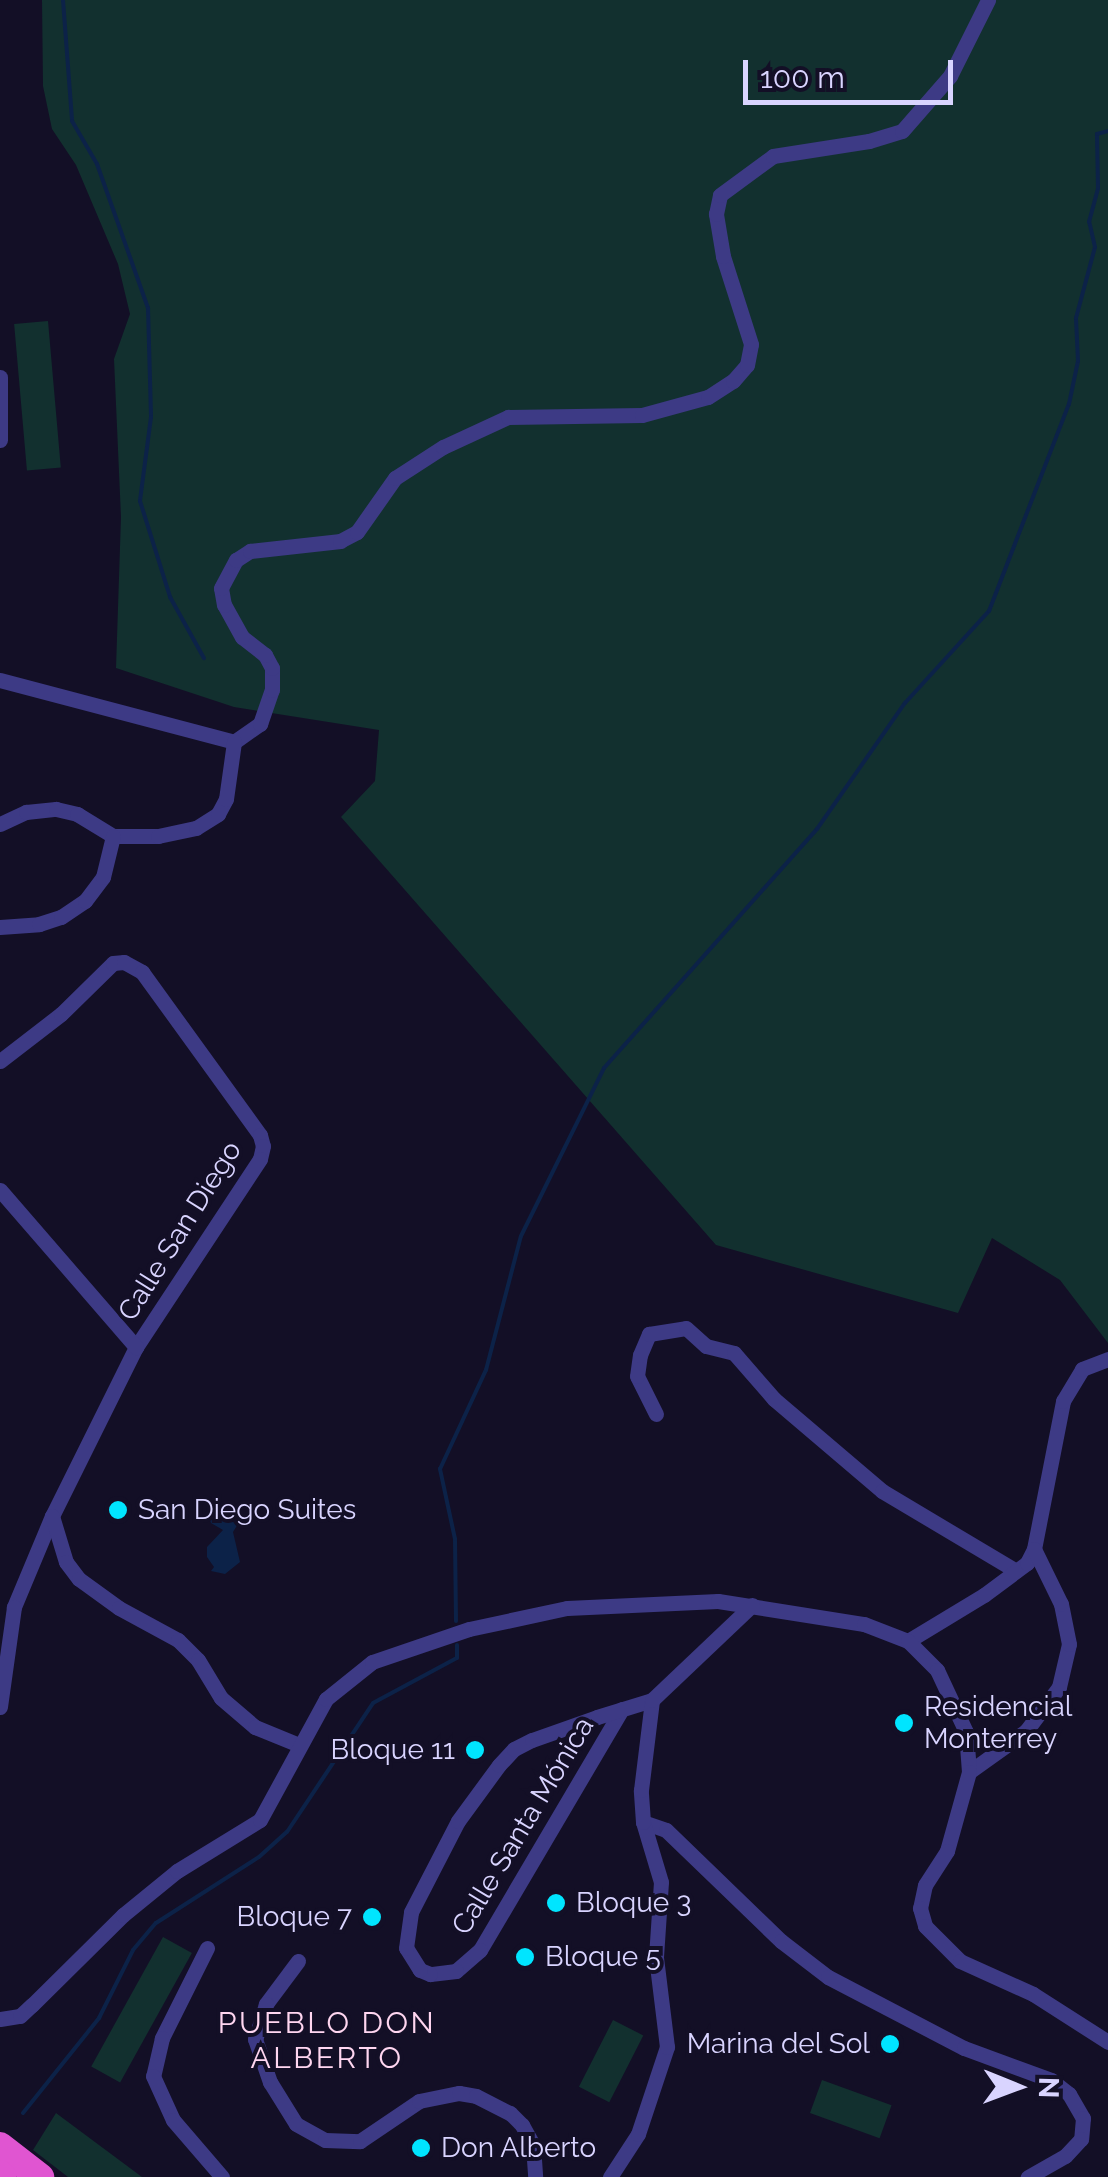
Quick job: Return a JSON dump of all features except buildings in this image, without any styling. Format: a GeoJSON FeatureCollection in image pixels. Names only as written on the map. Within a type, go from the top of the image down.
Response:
{"type":"FeatureCollection","features":[{"type":"Feature","properties":{"kind":"highway"},"geometry":{"type":"LineString","coordinates":[[0,2146],[40,2177]]}},
{"type":"Feature","properties":{"kind":"street"},"geometry":{"type":"LineString","coordinates":[[0,824],[26,812],[56,809],[78,814],[113,836],[178,833],[218,814],[226,799],[234,742],[260,724],[272,690],[272,668],[265,656],[242,636],[224,605],[221,588],[236,560],[250,551],[340,541],[357,532],[395,478],[444,447],[508,417],[642,415],[708,397],[734,380],[747,365],[751,344],[722,256],[716,214],[720,195],[773,156],[902,131],[950,76],[988,0]]}},
{"type":"Feature","properties":{"kind":"street"},"geometry":{"type":"LineString","coordinates":[[0,377],[0,440]]}},
{"type":"Feature","properties":{"kind":"street"},"geometry":{"type":"LineString","coordinates":[[0,680],[234,742]]}},
{"type":"Feature","properties":{"kind":"street"},"geometry":{"type":"LineString","coordinates":[[0,927],[39,924],[62,917],[85,901],[103,876],[113,836]]}},
{"type":"Feature","properties":{"kind":"street","name":"Calle San Diego"},"geometry":{"type":"LineString","coordinates":[[0,1060],[61,1014],[113,964],[124,962],[142,972],[260,1135],[260,1158],[136,1346],[52,1516],[14,1608],[0,1707]]}},
{"type":"Feature","properties":{"kind":"street"},"geometry":{"type":"LineString","coordinates":[[0,1190],[136,1346]]}},
{"type":"Feature","properties":{"kind":"street"},"geometry":{"type":"LineString","coordinates":[[656,1414],[637,1376],[640,1355],[648,1334],[686,1328],[706,1346],[734,1353],[774,1399],[882,1491],[1016,1571]]}},
{"type":"Feature","properties":{"kind":"street"},"geometry":{"type":"LineString","coordinates":[[908,1641],[1016,1571],[1034,1549],[1063,1401],[1082,1369],[1108,1359]]}},
{"type":"Feature","properties":{"kind":"street"},"geometry":{"type":"LineString","coordinates":[[52,1516],[66,1562],[78,1579],[119,1608],[178,1640],[198,1660],[220,1698],[255,1726],[299,1746]]}},
{"type":"Feature","properties":{"kind":"street"},"geometry":{"type":"LineString","coordinates":[[969,1772],[1026,1731],[1058,1687],[1069,1644],[1061,1604],[1034,1549]]}},
{"type":"Feature","properties":{"kind":"street"},"geometry":{"type":"LineString","coordinates":[[0,2019],[20,2016],[32,2006],[123,1915],[177,1871],[260,1820],[275,1799],[326,1699],[372,1662],[469,1628],[566,1608],[622,1602],[752,1606],[864,1624],[908,1641],[937,1670],[952,1698],[966,1732],[969,1772],[947,1851],[923,1897],[925,1926],[960,1962],[1033,1994],[1108,2042]]}},
{"type":"Feature","properties":{"kind":"street"},"geometry":{"type":"LineString","coordinates":[[610,2177],[638,2134],[667,2047],[656,1956],[661,1882],[643,1822],[642,1752],[652,1700],[752,1606]]}},
{"type":"Feature","properties":{"kind":"street","name":"Calle Santa Mónica"},"geometry":{"type":"LineString","coordinates":[[622,1710],[480,1950],[456,1971],[430,1974],[420,1970],[406,1948],[410,1912],[458,1820],[499,1765],[514,1749],[532,1740],[622,1710],[652,1700]]}},
{"type":"Feature","properties":{"kind":"street"},"geometry":{"type":"LineString","coordinates":[[643,1822],[666,1830],[816,1969],[947,2040],[1051,2080],[1069,2094],[1083,2118],[1081,2140],[1072,2151],[1028,2177]]}},
{"type":"Feature","properties":{"kind":"street"},"geometry":{"type":"LineString","coordinates":[[207,1948],[162,2038],[152,2076],[173,2120],[222,2177]]}},
{"type":"Feature","properties":{"kind":"street"},"geometry":{"type":"LineString","coordinates":[[298,1961],[266,2004],[254,2038],[270,2082],[296,2124],[325,2140],[360,2141],[419,2101],[458,2093],[476,2096],[510,2113],[522,2124],[533,2144],[535,2177]]}},
{"type":"Feature","properties":{"kind":"green space"},"geometry":{"type":"Polygon","coordinates":[[[42,0],[1108,0],[1108,1343],[1060,1280],[992,1238],[958,1313],[716,1245],[341,817],[375,781],[379,730],[234,707],[116,668],[121,517],[114,359],[130,314],[118,264],[76,165],[52,129],[43,86],[42,0]]]}},
{"type":"Feature","properties":{"kind":"green space"},"geometry":{"type":"Polygon","coordinates":[[[48,321],[61,467],[27,470],[14,324],[48,321]]]}},
{"type":"Feature","properties":{"kind":"green space"},"geometry":{"type":"Polygon","coordinates":[[[163,1937],[192,1953],[120,2082],[91,2066],[163,1937]]]}},
{"type":"Feature","properties":{"kind":"green space"},"geometry":{"type":"Polygon","coordinates":[[[613,2020],[643,2035],[609,2102],[579,2087],[613,2020]]]}},
{"type":"Feature","properties":{"kind":"green space"},"geometry":{"type":"Polygon","coordinates":[[[822,2080],[892,2105],[880,2138],[810,2113],[822,2080]]]}},
{"type":"Feature","properties":{"kind":"green space"},"geometry":{"type":"Polygon","coordinates":[[[56,2113],[142,2177],[68,2177],[33,2150],[56,2113]]]}},
{"type":"Feature","properties":{"kind":"water"},"geometry":{"type":"Polygon","coordinates":[[[217,1498],[241,1519],[233,1532],[240,1562],[225,1574],[211,1571],[214,1567],[207,1557],[207,1547],[223,1530],[211,1523],[207,1511],[217,1498]]]}},
{"type":"Feature","properties":{"kind":"waterway"},"geometry":{"type":"LineString","coordinates":[[63,0],[72,121],[97,164],[148,308],[151,417],[140,501],[170,597],[204,658]]}},
{"type":"Feature","properties":{"kind":"waterway"},"geometry":{"type":"LineString","coordinates":[[456,1621],[455,1539],[440,1469],[486,1370],[521,1236],[604,1068],[817,829],[905,703],[989,611],[1069,404],[1078,361],[1076,318],[1095,247],[1089,222],[1098,188],[1097,134],[1108,131]]}},
{"type":"Feature","properties":{"kind":"waterway"},"geometry":{"type":"LineString","coordinates":[[23,2113],[99,2018],[133,1950],[156,1923],[259,1857],[287,1832],[373,1703],[457,1658],[457,1645]]}},
{"type":"Feature","properties":{"kind":"place","name":"San Diego Suites"},"geometry":{"type":"Point","coordinates":[118,1510]}},
{"type":"Feature","properties":{"kind":"place","name":"Residencial Monterrey"},"geometry":{"type":"Point","coordinates":[904,1723]}},
{"type":"Feature","properties":{"kind":"place","name":"Bloque 11"},"geometry":{"type":"Point","coordinates":[475,1750]}},
{"type":"Feature","properties":{"kind":"place","name":"Bloque 3"},"geometry":{"type":"Point","coordinates":[556,1903]}},
{"type":"Feature","properties":{"kind":"place","name":"Bloque 7"},"geometry":{"type":"Point","coordinates":[372,1917]}},
{"type":"Feature","properties":{"kind":"place","name":"Bloque 5"},"geometry":{"type":"Point","coordinates":[525,1957]}},
{"type":"Feature","properties":{"kind":"place","name":"Marina del Sol"},"geometry":{"type":"Point","coordinates":[890,2044]}},
{"type":"Feature","properties":{"kind":"place","name":"Don Alberto"},"geometry":{"type":"Point","coordinates":[421,2148]}},
{"type":"Feature","properties":{"kind":"district","name":"PUEBLO DON ALBERTO"},"geometry":{"type":"Point","coordinates":[327,2040]}}]}
